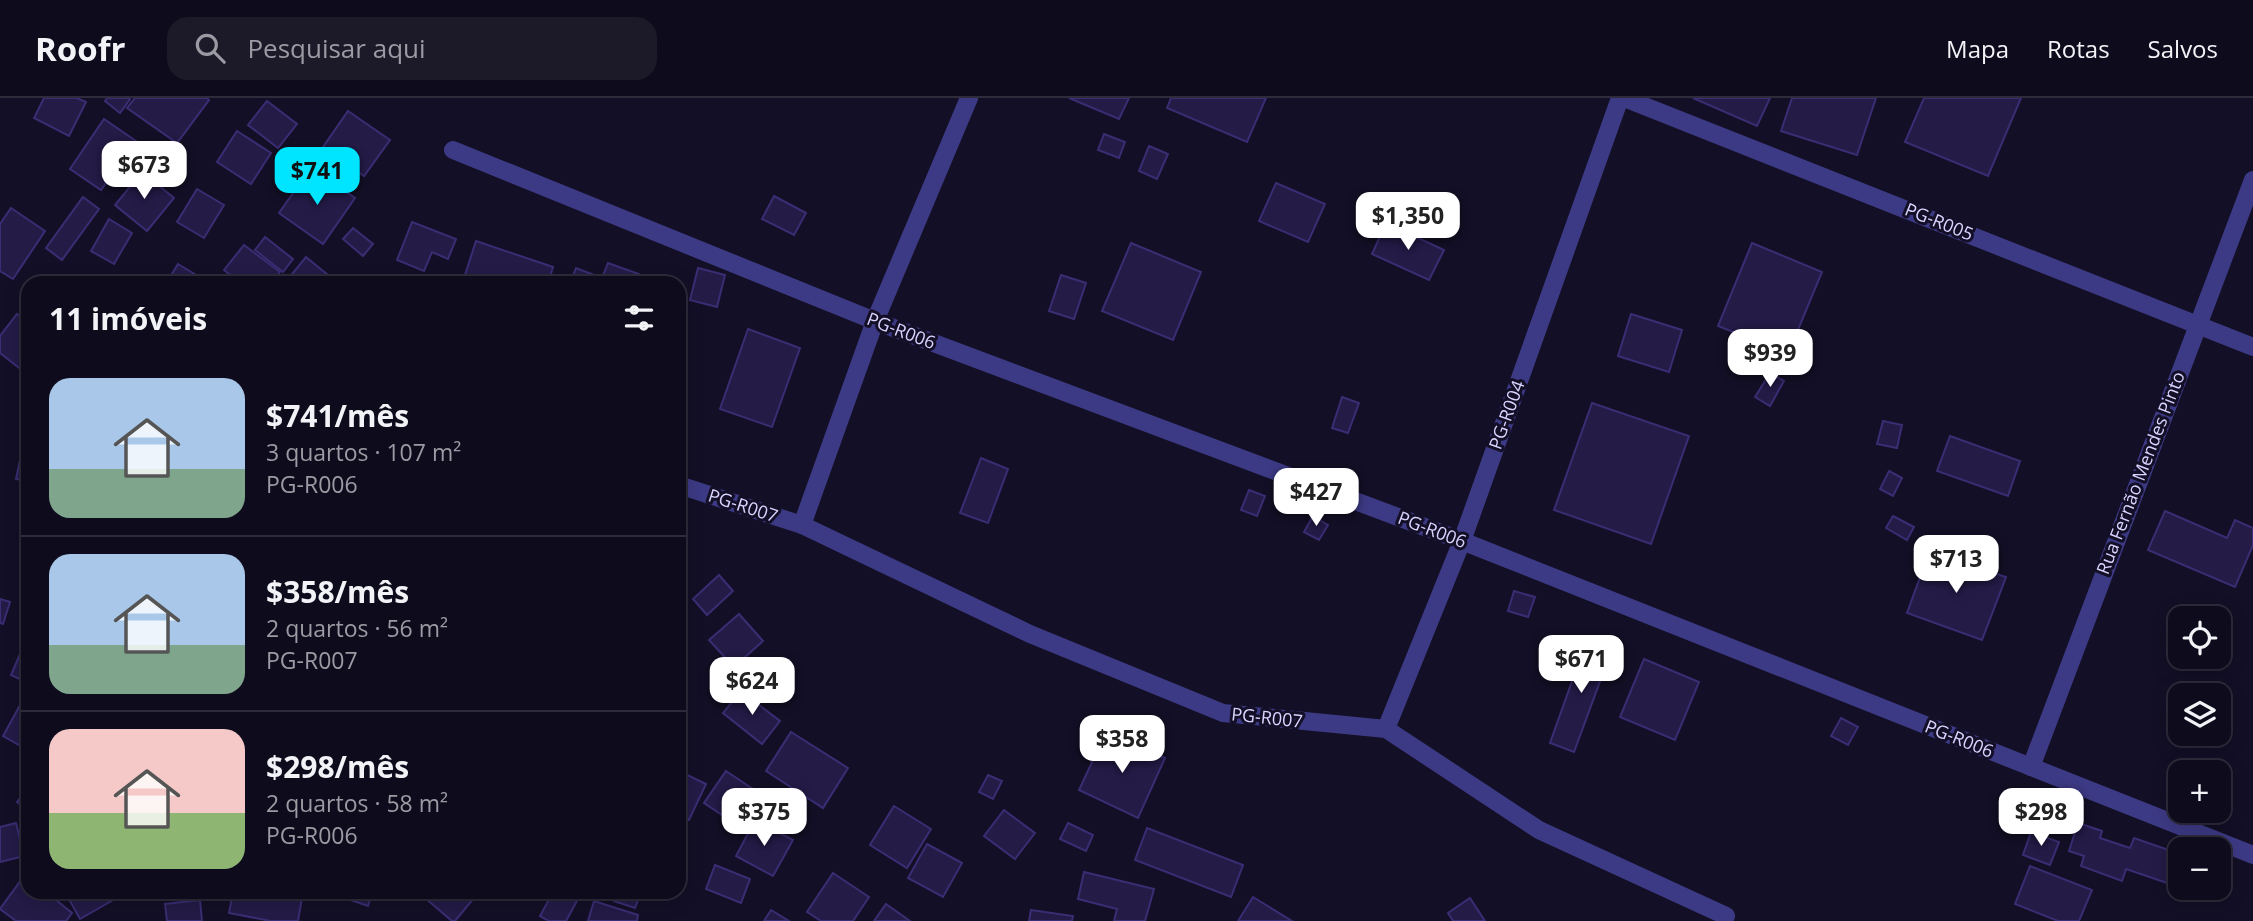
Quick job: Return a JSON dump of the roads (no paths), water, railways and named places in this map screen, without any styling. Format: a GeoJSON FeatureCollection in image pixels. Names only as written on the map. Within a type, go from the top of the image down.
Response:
{"type":"FeatureCollection","features":[{"type":"Feature","properties":{"kind":"street"},"geometry":{"type":"LineString","coordinates":[[802,525],[875,321],[969,98]]}},
{"type":"Feature","properties":{"kind":"street","name":"PG-R005"},"geometry":{"type":"LineString","coordinates":[[1622,98],[2253,348]]}},
{"type":"Feature","properties":{"kind":"street","name":"PG-R004"},"geometry":{"type":"LineString","coordinates":[[1386,729],[1462,541],[1622,98]]}},
{"type":"Feature","properties":{"kind":"street","name":"PG-R006"},"geometry":{"type":"LineString","coordinates":[[453,150],[875,321],[1462,541],[2253,855]]}},
{"type":"Feature","properties":{"kind":"street","name":"Rua Fernão Mendes Pinto"},"geometry":{"type":"LineString","coordinates":[[2031,767],[2253,180]]}},
{"type":"Feature","properties":{"kind":"street","name":"PG-R007"},"geometry":{"type":"LineString","coordinates":[[686,487],[802,525],[1030,634],[1223,713],[1386,729],[1539,830],[1726,916]]}}]}
